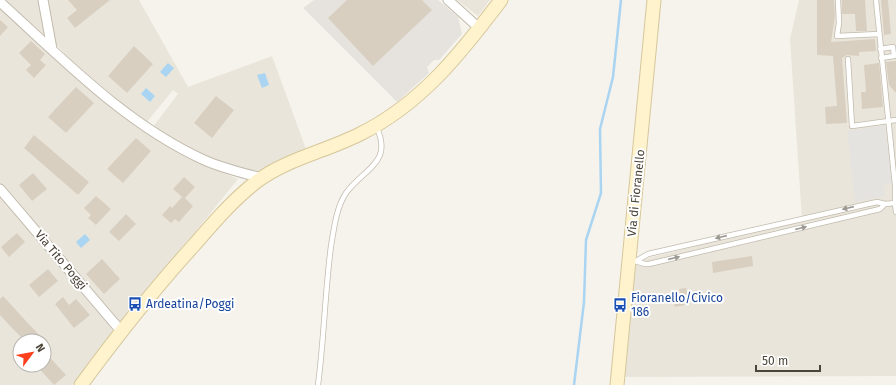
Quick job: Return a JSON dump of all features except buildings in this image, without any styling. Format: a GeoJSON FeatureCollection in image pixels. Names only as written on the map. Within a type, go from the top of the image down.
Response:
{"type":"FeatureCollection","features":[{"type":"Feature","properties":{"kind":"main road"},"geometry":{"type":"LineString","coordinates":[[81,385],[121,331],[177,264],[228,207],[262,178],[376,126],[390,118],[425,90],[480,28],[501,0]]}},
{"type":"Feature","properties":{"kind":"main road","name":"Via di Fioranello"},"geometry":{"type":"LineString","coordinates":[[617,385],[633,260],[654,0]]}},
{"type":"Feature","properties":{"kind":"street"},"geometry":{"type":"LineString","coordinates":[[43,0],[52,49]]}},
{"type":"Feature","properties":{"kind":"street"},"geometry":{"type":"LineString","coordinates":[[448,0],[480,28]]}},
{"type":"Feature","properties":{"kind":"street"},"geometry":{"type":"LineString","coordinates":[[0,2],[118,107],[172,143],[216,165],[262,178]]}},
{"type":"Feature","properties":{"kind":"street","name":"Via Tito Poggi"},"geometry":{"type":"LineString","coordinates":[[0,189],[121,331]]}},
{"type":"Feature","properties":{"kind":"lane"},"geometry":{"type":"LineString","coordinates":[[838,0],[840,23],[837,36],[879,34]]}},
{"type":"Feature","properties":{"kind":"lane"},"geometry":{"type":"LineString","coordinates":[[876,0],[895,185],[896,212]]}},
{"type":"Feature","properties":{"kind":"lane"},"geometry":{"type":"LineString","coordinates":[[880,49],[893,47],[894,56],[881,58]]}},
{"type":"Feature","properties":{"kind":"lane"},"geometry":{"type":"LineString","coordinates":[[848,59],[852,126],[896,120]]}},
{"type":"Feature","properties":{"kind":"lane"},"geometry":{"type":"LineString","coordinates":[[318,385],[329,262],[334,224],[345,195],[351,186],[377,161],[381,153],[382,138],[376,126]]}},
{"type":"Feature","properties":{"kind":"lane"},"geometry":{"type":"LineString","coordinates":[[633,260],[648,254],[877,202],[885,204],[895,203]]}},
{"type":"Feature","properties":{"kind":"lane"},"geometry":{"type":"LineString","coordinates":[[633,260],[649,264],[880,209],[885,204]]}},
{"type":"Feature","properties":{"kind":"shaded area"},"geometry":{"type":"Polygon","coordinates":[[[2,0],[40,0],[47,34],[44,37],[2,0]]]}},
{"type":"Feature","properties":{"kind":"shaded area"},"geometry":{"type":"Polygon","coordinates":[[[46,0],[139,0],[188,87],[272,56],[306,149],[258,172],[216,162],[152,128],[178,94],[173,90],[146,123],[124,109],[72,62],[56,44],[46,0]]]}},
{"type":"Feature","properties":{"kind":"shaded area"},"geometry":{"type":"Polygon","coordinates":[[[314,0],[438,0],[458,17],[462,34],[439,60],[434,60],[427,67],[429,73],[397,102],[303,8],[314,0]]]}},
{"type":"Feature","properties":{"kind":"shaded area"},"geometry":{"type":"Polygon","coordinates":[[[457,0],[490,0],[478,16],[457,0]]]}},
{"type":"Feature","properties":{"kind":"shaded area"},"geometry":{"type":"Polygon","coordinates":[[[799,0],[896,0],[896,376],[618,377],[629,263],[802,219],[790,39],[799,0]]]}},
{"type":"Feature","properties":{"kind":"shaded area"},"geometry":{"type":"Polygon","coordinates":[[[0,6],[127,119],[185,157],[238,179],[72,385],[0,385],[0,6]]]}},
{"type":"Feature","properties":{"kind":"shaded area"},"geometry":{"type":"Polygon","coordinates":[[[885,125],[892,183],[883,185],[885,196],[855,202],[847,131],[885,125]]]}},
{"type":"Feature","properties":{"kind":"water"},"geometry":{"type":"Polygon","coordinates":[[[168,63],[174,68],[166,77],[160,72],[168,63]]]}},
{"type":"Feature","properties":{"kind":"water"},"geometry":{"type":"Polygon","coordinates":[[[265,73],[269,85],[262,88],[257,75],[265,73]]]}},
{"type":"Feature","properties":{"kind":"water"},"geometry":{"type":"Polygon","coordinates":[[[146,88],[155,96],[150,102],[141,94],[146,88]]]}},
{"type":"Feature","properties":{"kind":"water"},"geometry":{"type":"Polygon","coordinates":[[[85,234],[90,240],[81,248],[76,242],[85,234]]]}},
{"type":"Feature","properties":{"kind":"waterway"},"geometry":{"type":"LineString","coordinates":[[574,385],[584,302],[586,240],[601,193],[600,129],[613,77],[621,0]]}},
{"type":"Feature","properties":{"kind":"place","name":"Ardeatina/Poggi"},"geometry":{"type":"Point","coordinates":[135,304]}},
{"type":"Feature","properties":{"kind":"place","name":"Fioranello/Civico 186"},"geometry":{"type":"Point","coordinates":[620,305]}}]}
